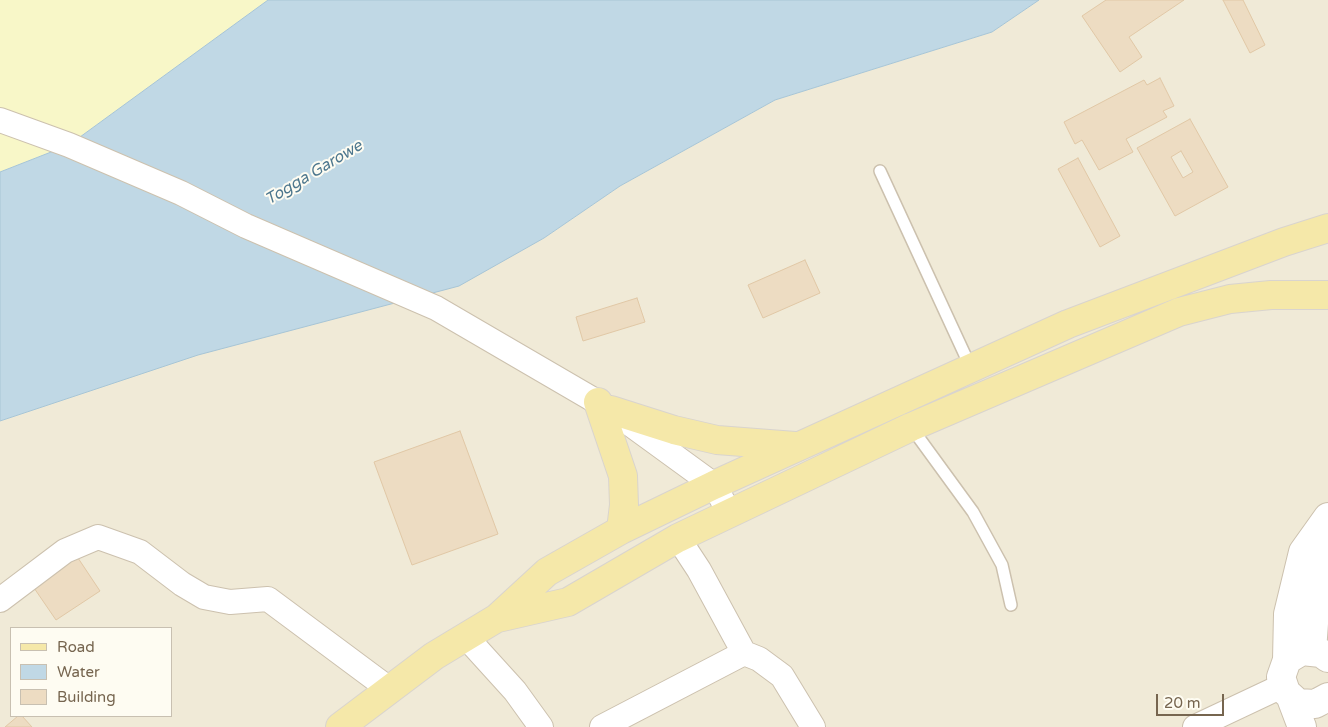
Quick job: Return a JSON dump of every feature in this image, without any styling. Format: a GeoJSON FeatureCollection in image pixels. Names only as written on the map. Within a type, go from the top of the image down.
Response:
{"type":"FeatureCollection","features":[{"type":"Feature","properties":{"kind":"main road"},"geometry":{"type":"LineString","coordinates":[[340,727],[434,656],[497,618],[548,572],[621,530],[799,446],[1116,305],[1284,242],[1328,228]]}},
{"type":"Feature","properties":{"kind":"main road"},"geometry":{"type":"LineString","coordinates":[[497,618],[568,602],[678,538],[911,427],[1179,312],[1230,299],[1271,295],[1328,295]]}},
{"type":"Feature","properties":{"kind":"main road"},"geometry":{"type":"LineString","coordinates":[[605,406],[674,430],[717,440],[799,446]]}},
{"type":"Feature","properties":{"kind":"main road"},"geometry":{"type":"LineString","coordinates":[[605,406],[623,476],[624,505],[621,530]]}},
{"type":"Feature","properties":{"kind":"street"},"geometry":{"type":"LineString","coordinates":[[0,120],[69,145],[181,193],[263,234],[436,308],[605,406],[714,485],[730,514]]}},
{"type":"Feature","properties":{"kind":"street"},"geometry":{"type":"LineString","coordinates":[[1328,517],[1303,552],[1288,614],[1306,705],[1323,701],[1328,697]]}},
{"type":"Feature","properties":{"kind":"street"},"geometry":{"type":"LineString","coordinates":[[1302,727],[1300,671],[1318,568],[1328,532]]}},
{"type":"Feature","properties":{"kind":"street"},"geometry":{"type":"LineString","coordinates":[[0,600],[65,551],[98,537],[140,552],[182,584],[204,597],[230,602],[268,599],[389,689]]}},
{"type":"Feature","properties":{"kind":"street"},"geometry":{"type":"LineString","coordinates":[[678,538],[699,570],[744,653],[760,659],[782,676],[813,727]]}},
{"type":"Feature","properties":{"kind":"street"},"geometry":{"type":"LineString","coordinates":[[466,637],[515,691],[541,727]]}},
{"type":"Feature","properties":{"kind":"street"},"geometry":{"type":"LineString","coordinates":[[602,727],[744,653]]}},
{"type":"Feature","properties":{"kind":"street"},"geometry":{"type":"LineString","coordinates":[[1195,727],[1300,671]]}},
{"type":"Feature","properties":{"kind":"lane"},"geometry":{"type":"LineString","coordinates":[[880,171],[971,368]]}},
{"type":"Feature","properties":{"kind":"lane"},"geometry":{"type":"LineString","coordinates":[[911,427],[977,520],[1002,565],[1011,605]]}},
{"type":"Feature","properties":{"kind":"shaded area"},"geometry":{"type":"Polygon","coordinates":[[[1039,0],[1328,0],[1328,727],[0,727],[0,421],[544,238],[620,186],[775,100],[992,32],[1039,0]]]}},
{"type":"Feature","properties":{"kind":"sand"},"geometry":{"type":"Polygon","coordinates":[[[0,0],[268,0],[69,145],[0,172],[0,0]]]}},
{"type":"Feature","properties":{"kind":"water","name":"Togga Garowe"},"geometry":{"type":"Polygon","coordinates":[[[268,0],[1039,0],[992,32],[775,100],[620,186],[544,238],[459,286],[198,355],[0,421],[0,172],[69,145],[268,0]]]}},
{"type":"Feature","properties":{"kind":"building"},"geometry":{"type":"Polygon","coordinates":[[[1106,0],[1184,0],[1129,37],[1142,57],[1120,72],[1082,16],[1106,0]]]}},
{"type":"Feature","properties":{"kind":"building"},"geometry":{"type":"Polygon","coordinates":[[[1223,0],[1243,0],[1265,45],[1250,53],[1223,0]]]}},
{"type":"Feature","properties":{"kind":"building"},"geometry":{"type":"Polygon","coordinates":[[[1160,78],[1174,106],[1163,111],[1167,117],[1126,139],[1133,152],[1099,170],[1082,140],[1075,144],[1064,122],[1144,80],[1147,85],[1160,78]]]}},
{"type":"Feature","properties":{"kind":"building"},"geometry":{"type":"Polygon","coordinates":[[[1190,119],[1228,187],[1175,216],[1137,148],[1190,119]],[[1181,151],[1171,157],[1183,178],[1193,172],[1181,151]]]}},
{"type":"Feature","properties":{"kind":"building"},"geometry":{"type":"Polygon","coordinates":[[[1078,158],[1120,236],[1100,247],[1058,169],[1078,158]]]}},
{"type":"Feature","properties":{"kind":"building"},"geometry":{"type":"Polygon","coordinates":[[[805,260],[820,293],[763,318],[748,285],[805,260]]]}},
{"type":"Feature","properties":{"kind":"building"},"geometry":{"type":"Polygon","coordinates":[[[637,298],[645,322],[583,341],[576,317],[637,298]]]}},
{"type":"Feature","properties":{"kind":"building"},"geometry":{"type":"Polygon","coordinates":[[[460,431],[498,534],[412,565],[374,462],[460,431]]]}},
{"type":"Feature","properties":{"kind":"building"},"geometry":{"type":"Polygon","coordinates":[[[76,555],[100,591],[56,620],[32,585],[76,555]]]}},
{"type":"Feature","properties":{"kind":"building"},"geometry":{"type":"Polygon","coordinates":[[[17,717],[23,717],[32,727],[5,727],[17,717]]]}}]}
